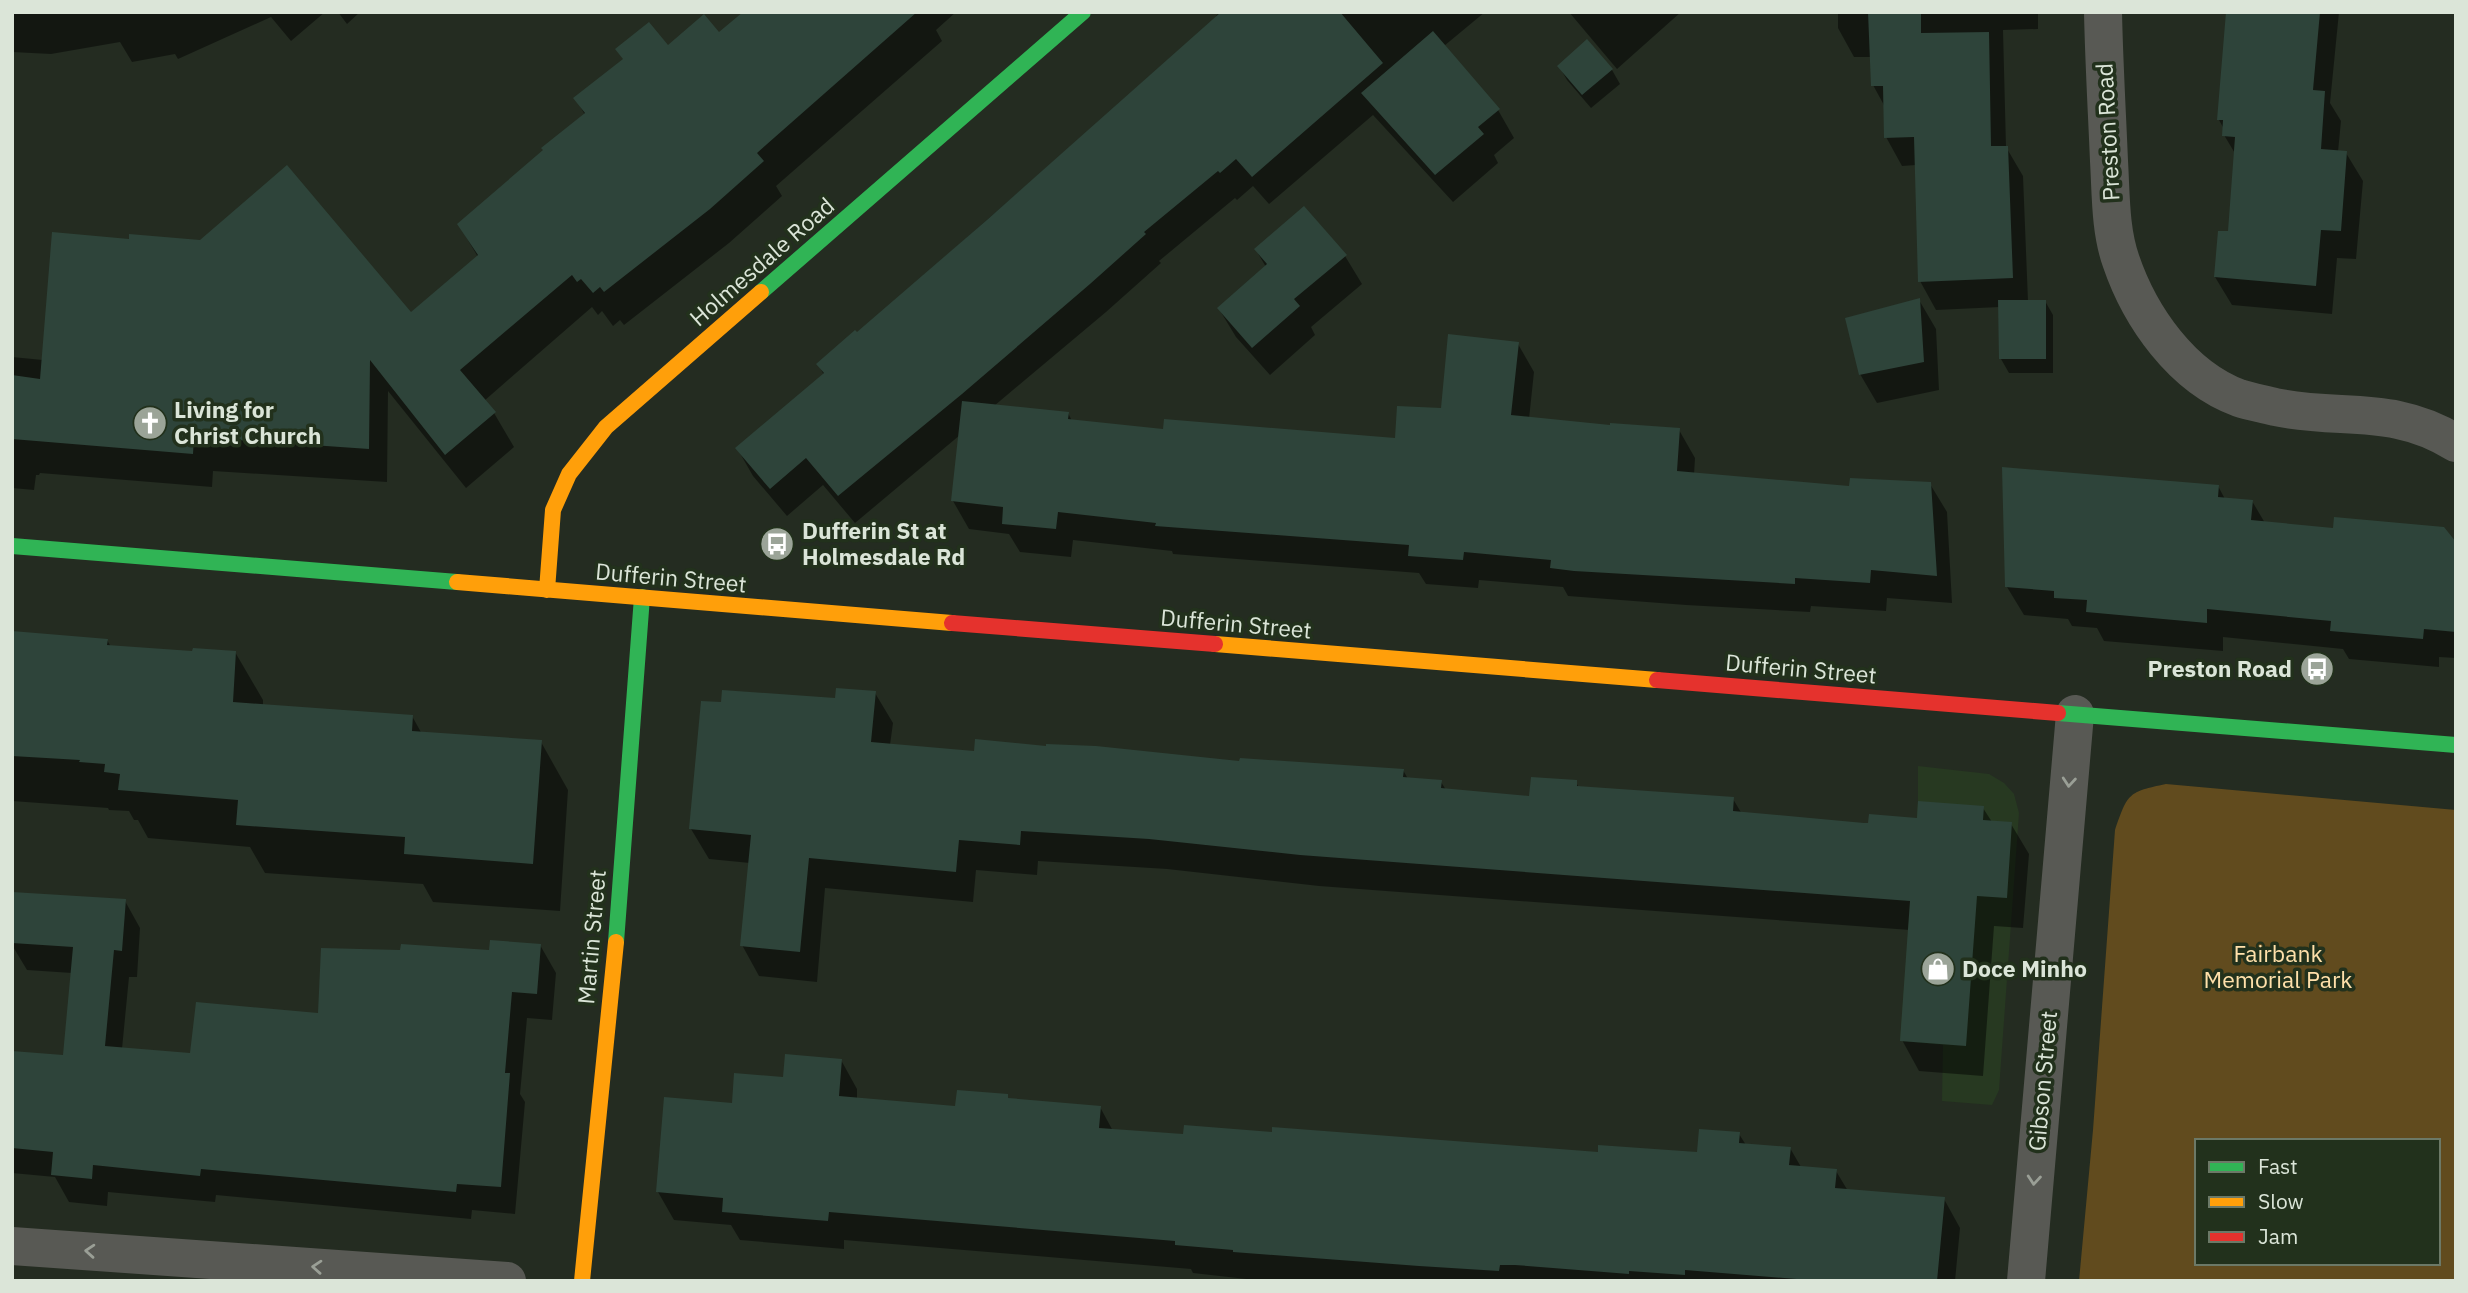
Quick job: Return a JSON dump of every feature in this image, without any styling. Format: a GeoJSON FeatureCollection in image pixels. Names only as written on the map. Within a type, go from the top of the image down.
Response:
{"type":"FeatureCollection","features":[{"type":"Feature","properties":{"kind":"main road","name":"Holmesdale Road"},"geometry":{"type":"LineString","coordinates":[[547,590],[553,510],[569,474],[606,427],[1083,12]]}},
{"type":"Feature","properties":{"kind":"main road","name":"Dufferin Street"},"geometry":{"type":"LineString","coordinates":[[12,546],[2456,745]]}},
{"type":"Feature","properties":{"kind":"main road","name":"Martin Street"},"geometry":{"type":"LineString","coordinates":[[582,1281],[620,898],[642,597]]}},
{"type":"Feature","properties":{"kind":"street","name":"Preston Road"},"geometry":{"type":"LineString","coordinates":[[2103,12],[2112,225],[2120,260],[2137,299],[2176,355],[2203,378],[2238,398],[2278,407],[2386,416],[2421,425],[2456,443]]}},
{"type":"Feature","properties":{"kind":"street","name":"Gibson Street"},"geometry":{"type":"LineString","coordinates":[[2026,1281],[2076,714]]}},
{"type":"Feature","properties":{"kind":"street"},"geometry":{"type":"LineString","coordinates":[[12,1246],[507,1281]]}},
{"type":"Feature","properties":{"kind":"shaded area"},"geometry":{"type":"Polygon","coordinates":[[[1918,766],[1989,774],[2004,783],[2014,794],[2019,813],[1999,1090],[1992,1105],[1942,1101],[1943,1045],[1900,1041],[1918,801],[1918,766]]]}},
{"type":"Feature","properties":{"kind":"green space","name":"Fairbank Memorial Park"},"geometry":{"type":"Polygon","coordinates":[[[2166,784],[2456,810],[2456,1281],[2079,1281],[2115,830],[2127,801],[2144,789],[2166,784]]]}},
{"type":"Feature","properties":{"kind":"building"},"geometry":{"type":"Polygon","coordinates":[[[743,12],[917,12],[757,153],[764,161],[710,209],[604,292],[600,287],[593,293],[581,279],[577,282],[572,275],[460,370],[496,412],[445,455],[370,360],[369,449],[194,437],[193,454],[12,439],[12,375],[40,379],[52,232],[129,239],[129,234],[200,240],[287,165],[411,312],[478,255],[457,224],[543,150],[541,148],[585,113],[573,98],[623,59],[615,49],[649,22],[668,45],[704,14],[719,32],[743,12]]]}},
{"type":"Feature","properties":{"kind":"building"},"geometry":{"type":"Polygon","coordinates":[[[1221,12],[1340,12],[1383,63],[1252,177],[1236,159],[1220,173],[1218,171],[1144,232],[1146,234],[1090,284],[962,394],[838,496],[806,458],[770,489],[735,448],[824,373],[816,364],[988,219],[1221,12]]]}},
{"type":"Feature","properties":{"kind":"building"},"geometry":{"type":"Polygon","coordinates":[[[1868,12],[1921,12],[1921,33],[1989,32],[1991,146],[2008,146],[2013,278],[1918,282],[1914,137],[1884,138],[1883,86],[1871,86],[1868,12]]]}},
{"type":"Feature","properties":{"kind":"building"},"geometry":{"type":"Polygon","coordinates":[[[2226,12],[2320,12],[2313,90],[2325,91],[2321,149],[2347,151],[2341,231],[2321,230],[2316,286],[2214,277],[2218,231],[2228,231],[2235,137],[2222,136],[2223,120],[2217,120],[2226,12]]]}},
{"type":"Feature","properties":{"kind":"building"},"geometry":{"type":"Polygon","coordinates":[[[1433,31],[1500,109],[1478,127],[1484,134],[1435,175],[1361,93],[1433,31]]]}},
{"type":"Feature","properties":{"kind":"building"},"geometry":{"type":"Polygon","coordinates":[[[1587,39],[1613,69],[1582,95],[1557,66],[1587,39]]]}},
{"type":"Feature","properties":{"kind":"building"},"geometry":{"type":"Polygon","coordinates":[[[1304,206],[1347,255],[1294,299],[1300,306],[1252,348],[1217,308],[1267,264],[1254,249],[1304,206]]]}},
{"type":"Feature","properties":{"kind":"building"},"geometry":{"type":"Polygon","coordinates":[[[1920,298],[1924,362],[1859,375],[1845,318],[1920,298]]]}},
{"type":"Feature","properties":{"kind":"building"},"geometry":{"type":"Polygon","coordinates":[[[1998,300],[2046,300],[2046,359],[1999,359],[1998,300]]]}},
{"type":"Feature","properties":{"kind":"building"},"geometry":{"type":"Polygon","coordinates":[[[1448,334],[1519,342],[1511,415],[1610,425],[1680,428],[1677,471],[1849,486],[1850,478],[1931,482],[1937,576],[1871,570],[1870,583],[1795,578],[1795,584],[1574,571],[1550,568],[1551,560],[1464,552],[1463,560],[1408,556],[1409,545],[1155,526],[1156,523],[1058,512],[1056,529],[1002,524],[1003,507],[951,501],[962,401],[1069,412],[1068,419],[1163,429],[1164,419],[1395,438],[1397,406],[1441,408],[1448,334]]]}},
{"type":"Feature","properties":{"kind":"building"},"geometry":{"type":"Polygon","coordinates":[[[2002,467],[2219,485],[2218,497],[2253,500],[2251,520],[2333,528],[2334,517],[2444,527],[2456,542],[2456,632],[2424,629],[2423,639],[2330,631],[2331,621],[2207,609],[2207,623],[2086,612],[2087,600],[2054,598],[2054,591],[2005,587],[2002,467]]]}},
{"type":"Feature","properties":{"kind":"building"},"geometry":{"type":"Polygon","coordinates":[[[12,631],[108,639],[107,645],[236,651],[233,702],[413,715],[412,731],[542,740],[533,864],[404,854],[405,837],[236,825],[238,800],[118,790],[120,774],[104,772],[105,764],[12,756],[12,631]]]}},
{"type":"Feature","properties":{"kind":"building"},"geometry":{"type":"Polygon","coordinates":[[[836,688],[876,691],[871,742],[974,751],[975,739],[1046,746],[1096,746],[1239,761],[1240,758],[1404,769],[1403,777],[1442,780],[1441,788],[1529,796],[1531,777],[1577,780],[1577,786],[1734,797],[1733,811],[1864,823],[1868,823],[1869,814],[1917,818],[1918,801],[1984,806],[1983,820],[2012,822],[2007,898],[1977,896],[1966,1046],[1900,1041],[1910,901],[1021,831],[1020,845],[959,840],[956,872],[809,858],[800,952],[740,946],[751,835],[689,829],[701,701],[721,702],[722,690],[835,698],[836,688]]]}},
{"type":"Feature","properties":{"kind":"building"},"geometry":{"type":"Polygon","coordinates":[[[12,892],[126,899],[122,951],[114,950],[105,1046],[190,1053],[196,1002],[318,1013],[321,948],[400,950],[401,944],[489,950],[490,940],[541,944],[537,994],[512,992],[505,1073],[510,1073],[501,1187],[457,1184],[456,1192],[201,1169],[200,1176],[93,1165],[92,1179],[51,1175],[53,1152],[12,1148],[12,1051],[63,1055],[73,947],[12,943],[12,892]]]}},
{"type":"Feature","properties":{"kind":"building"},"geometry":{"type":"Polygon","coordinates":[[[785,1054],[842,1059],[839,1096],[955,1106],[957,1090],[1008,1094],[1008,1098],[1101,1106],[1099,1128],[1183,1134],[1184,1125],[1272,1132],[1272,1127],[1598,1152],[1598,1145],[1697,1152],[1699,1129],[1740,1132],[1739,1143],[1791,1147],[1789,1165],[1837,1169],[1835,1188],[1945,1197],[1937,1281],[1821,1281],[1685,1270],[1685,1275],[1629,1271],[1629,1274],[1515,1265],[1500,1265],[1499,1271],[1419,1266],[1233,1252],[1175,1245],[1175,1241],[829,1212],[828,1221],[722,1212],[723,1198],[656,1192],[664,1097],[732,1103],[734,1073],[783,1077],[785,1054]]]}},
{"type":"Feature","properties":{"kind":"traffic: fast"},"geometry":{"type":"LineString","coordinates":[[761,292],[1083,12]]}},
{"type":"Feature","properties":{"kind":"traffic: fast"},"geometry":{"type":"LineString","coordinates":[[12,546],[457,582]]}},
{"type":"Feature","properties":{"kind":"traffic: fast"},"geometry":{"type":"LineString","coordinates":[[616,942],[642,597]]}},
{"type":"Feature","properties":{"kind":"traffic: fast"},"geometry":{"type":"LineString","coordinates":[[2058,713],[2456,745]]}},
{"type":"Feature","properties":{"kind":"traffic: slow"},"geometry":{"type":"LineString","coordinates":[[547,590],[553,510],[569,474],[606,427],[761,292]]}},
{"type":"Feature","properties":{"kind":"traffic: slow"},"geometry":{"type":"LineString","coordinates":[[457,582],[952,623]]}},
{"type":"Feature","properties":{"kind":"traffic: slow"},"geometry":{"type":"LineString","coordinates":[[1215,644],[1657,680]]}},
{"type":"Feature","properties":{"kind":"traffic: slow"},"geometry":{"type":"LineString","coordinates":[[582,1281],[616,942]]}},
{"type":"Feature","properties":{"kind":"traffic: jam"},"geometry":{"type":"LineString","coordinates":[[952,623],[1215,644]]}},
{"type":"Feature","properties":{"kind":"traffic: jam"},"geometry":{"type":"LineString","coordinates":[[1657,680],[2058,713]]}},
{"type":"Feature","properties":{"kind":"place","name":"Living for Christ Church"},"geometry":{"type":"Point","coordinates":[150,423]}},
{"type":"Feature","properties":{"kind":"place","name":"Dufferin St at Holmesdale Rd"},"geometry":{"type":"Point","coordinates":[777,544]}},
{"type":"Feature","properties":{"kind":"place","name":"Preston Road"},"geometry":{"type":"Point","coordinates":[2317,669]}},
{"type":"Feature","properties":{"kind":"place","name":"Doce Minho"},"geometry":{"type":"Point","coordinates":[1938,969]}}]}
